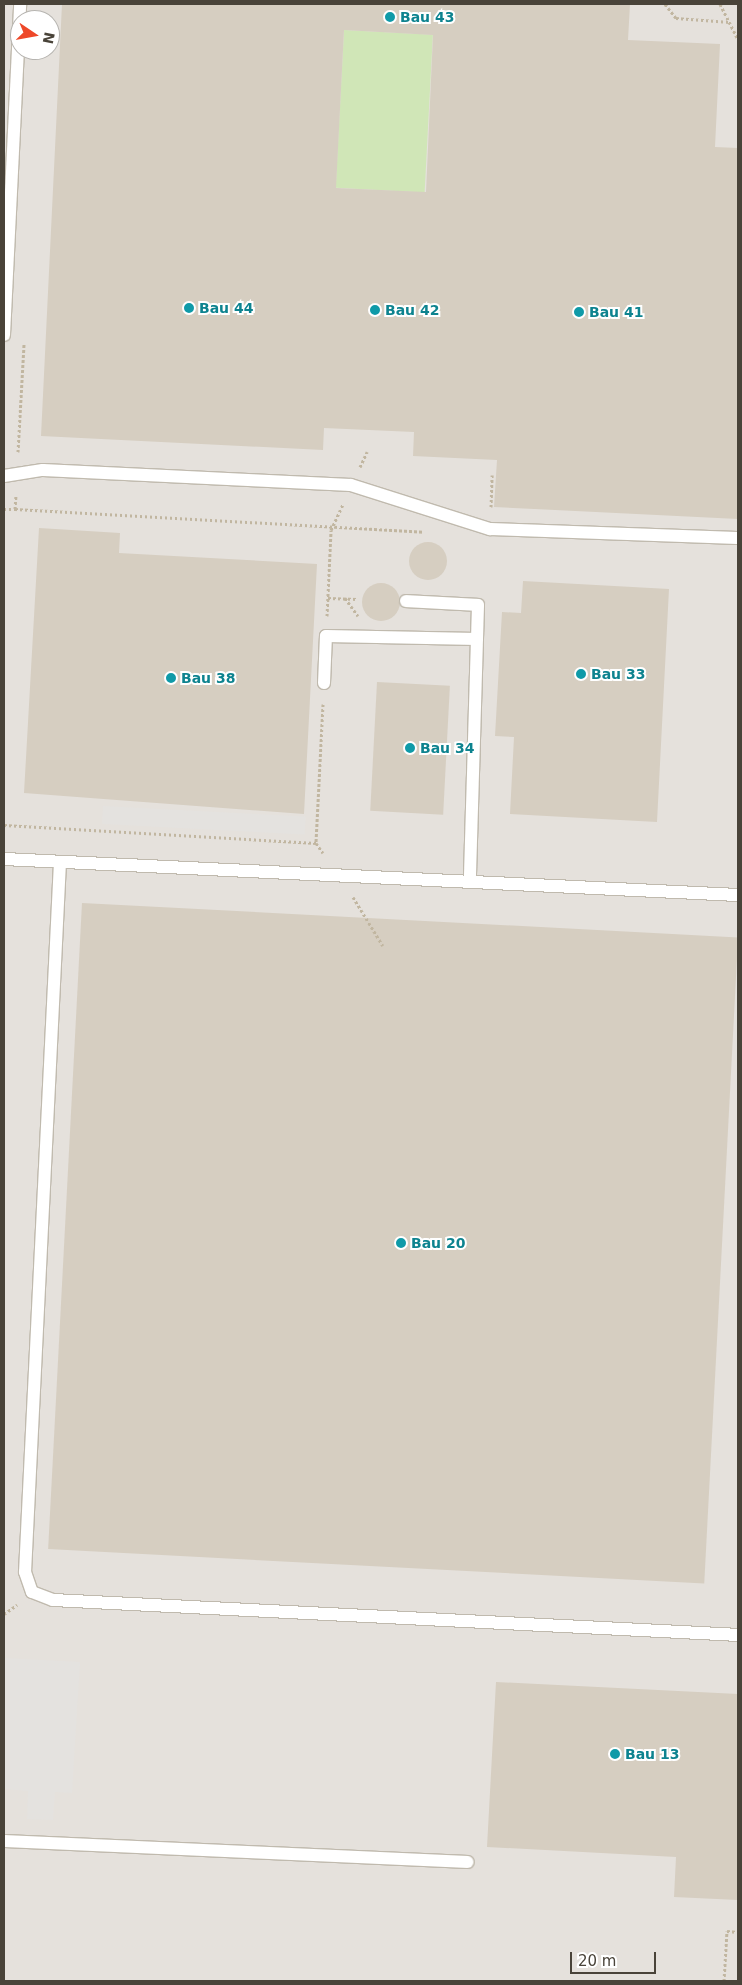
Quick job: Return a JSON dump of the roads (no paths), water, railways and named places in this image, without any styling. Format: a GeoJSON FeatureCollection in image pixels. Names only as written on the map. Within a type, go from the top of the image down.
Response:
{"type":"FeatureCollection","features":[{"type":"Feature","properties":{"kind":"lane"},"geometry":{"type":"LineString","coordinates":[[4,335],[10,108],[20,4]]}},
{"type":"Feature","properties":{"kind":"lane"},"geometry":{"type":"LineString","coordinates":[[4,476],[43,470],[352,485],[490,529],[738,538]]}},
{"type":"Feature","properties":{"kind":"lane"},"geometry":{"type":"LineString","coordinates":[[406,601],[478,605],[470,882]]}},
{"type":"Feature","properties":{"kind":"lane"},"geometry":{"type":"LineString","coordinates":[[324,683],[326,636],[477,639]]}},
{"type":"Feature","properties":{"kind":"lane"},"geometry":{"type":"LineString","coordinates":[[4,859],[738,895]]}},
{"type":"Feature","properties":{"kind":"lane"},"geometry":{"type":"LineString","coordinates":[[60,862],[25,1572],[32,1592],[53,1600],[738,1635]]}},
{"type":"Feature","properties":{"kind":"lane"},"geometry":{"type":"LineString","coordinates":[[4,1841],[468,1862]]}},
{"type":"Feature","properties":{"kind":"place","name":"Bau 43"},"geometry":{"type":"Point","coordinates":[390,17]}},
{"type":"Feature","properties":{"kind":"place","name":"Bau 44"},"geometry":{"type":"Point","coordinates":[189,308]}},
{"type":"Feature","properties":{"kind":"place","name":"Bau 42"},"geometry":{"type":"Point","coordinates":[375,310]}},
{"type":"Feature","properties":{"kind":"place","name":"Bau 41"},"geometry":{"type":"Point","coordinates":[579,312]}},
{"type":"Feature","properties":{"kind":"place","name":"Bau 33"},"geometry":{"type":"Point","coordinates":[581,674]}},
{"type":"Feature","properties":{"kind":"place","name":"Bau 38"},"geometry":{"type":"Point","coordinates":[171,678]}},
{"type":"Feature","properties":{"kind":"place","name":"Bau 34"},"geometry":{"type":"Point","coordinates":[410,748]}},
{"type":"Feature","properties":{"kind":"place","name":"Bau 20"},"geometry":{"type":"Point","coordinates":[401,1243]}},
{"type":"Feature","properties":{"kind":"place","name":"Bau 13"},"geometry":{"type":"Point","coordinates":[615,1754]}}]}
